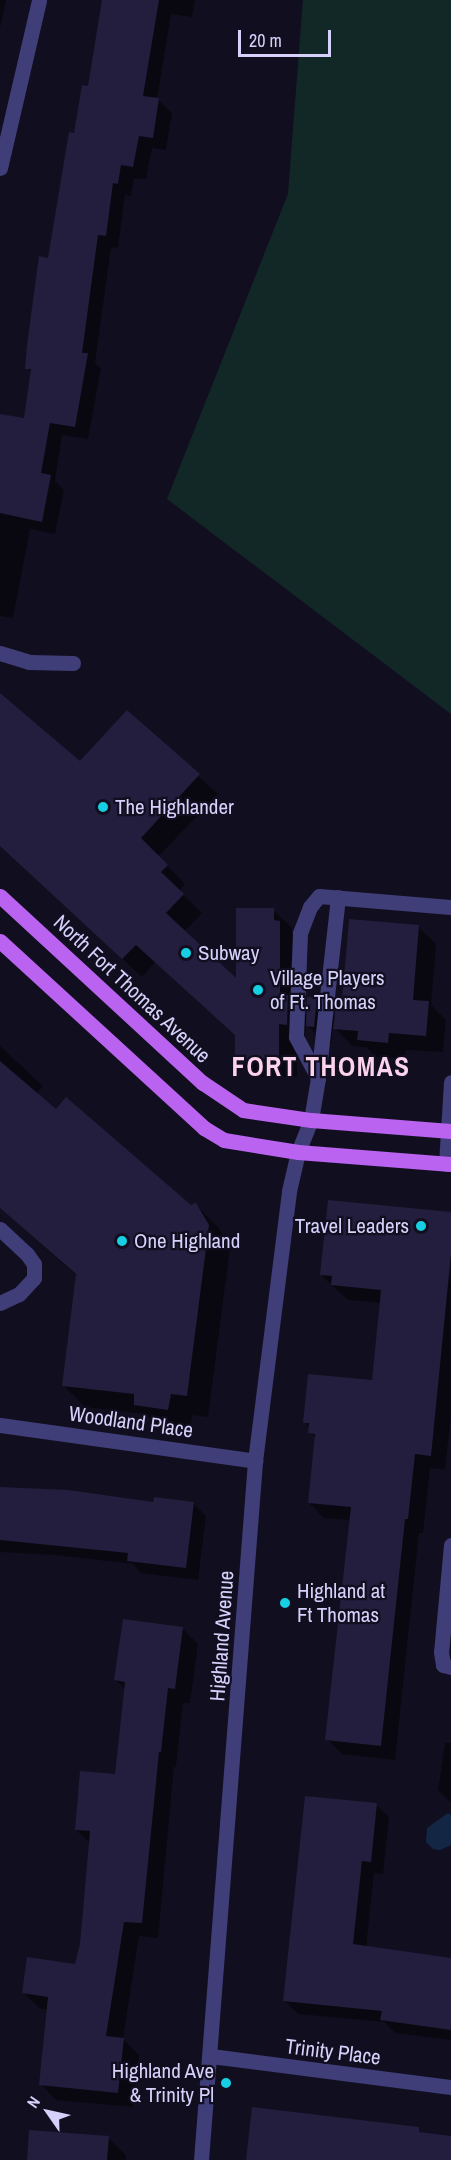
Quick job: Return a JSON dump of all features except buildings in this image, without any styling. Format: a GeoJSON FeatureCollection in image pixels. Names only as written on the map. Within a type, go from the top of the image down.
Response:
{"type":"FeatureCollection","features":[{"type":"Feature","properties":{"kind":"main road","name":"North Fort Thomas Avenue"},"geometry":{"type":"LineString","coordinates":[[0,896],[202,1083],[243,1110],[310,1120],[449,1131]]}},
{"type":"Feature","properties":{"kind":"main road"},"geometry":{"type":"LineString","coordinates":[[0,942],[204,1128],[224,1140],[298,1152],[448,1164]]}},
{"type":"Feature","properties":{"kind":"street"},"geometry":{"type":"LineString","coordinates":[[0,168],[39,0]]}},
{"type":"Feature","properties":{"kind":"street"},"geometry":{"type":"LineString","coordinates":[[0,653],[29,662],[73,663]]}},
{"type":"Feature","properties":{"kind":"street"},"geometry":{"type":"LineString","coordinates":[[318,1078],[296,1037],[300,933],[310,907],[319,896],[451,907]]}},
{"type":"Feature","properties":{"kind":"street","name":"Highland Avenue"},"geometry":{"type":"LineString","coordinates":[[201,2160],[211,2056],[255,1461],[289,1191],[298,1152],[310,1120],[318,1078],[338,897]]}},
{"type":"Feature","properties":{"kind":"street"},"geometry":{"type":"LineString","coordinates":[[448,1164],[451,1082]]}},
{"type":"Feature","properties":{"kind":"street"},"geometry":{"type":"LineString","coordinates":[[0,1229],[27,1254],[34,1264],[34,1278],[19,1294],[0,1303]]}},
{"type":"Feature","properties":{"kind":"street","name":"Woodland Place"},"geometry":{"type":"LineString","coordinates":[[0,1425],[255,1461]]}},
{"type":"Feature","properties":{"kind":"street"},"geometry":{"type":"LineString","coordinates":[[451,1545],[441,1652],[444,1665],[451,1667]]}},
{"type":"Feature","properties":{"kind":"street","name":"Trinity Place"},"geometry":{"type":"LineString","coordinates":[[211,2056],[451,2087]]}},
{"type":"Feature","properties":{"kind":"green space"},"geometry":{"type":"Polygon","coordinates":[[[303,0],[451,0],[451,714],[167,499],[288,194],[303,0]]]}},
{"type":"Feature","properties":{"kind":"water"},"geometry":{"type":"Polygon","coordinates":[[[448,1813],[451,1815],[451,1845],[440,1850],[433,1849],[426,1842],[427,1828],[448,1813]]]}},
{"type":"Feature","properties":{"kind":"place","name":"The Highlander"},"geometry":{"type":"Point","coordinates":[103,807]}},
{"type":"Feature","properties":{"kind":"place","name":"Subway"},"geometry":{"type":"Point","coordinates":[186,953]}},
{"type":"Feature","properties":{"kind":"place","name":"Village Players of Ft. Thomas"},"geometry":{"type":"Point","coordinates":[258,990]}},
{"type":"Feature","properties":{"kind":"place","name":"Travel Leaders"},"geometry":{"type":"Point","coordinates":[421,1226]}},
{"type":"Feature","properties":{"kind":"place","name":"One Highland"},"geometry":{"type":"Point","coordinates":[122,1241]}},
{"type":"Feature","properties":{"kind":"place","name":"Highland at Ft Thomas"},"geometry":{"type":"Point","coordinates":[285,1603]}},
{"type":"Feature","properties":{"kind":"place","name":"Highland Ave & Trinity Pl"},"geometry":{"type":"Point","coordinates":[226,2083]}},
{"type":"Feature","properties":{"kind":"district","name":"FORT THOMAS"},"geometry":{"type":"Point","coordinates":[321,1067]}}]}
